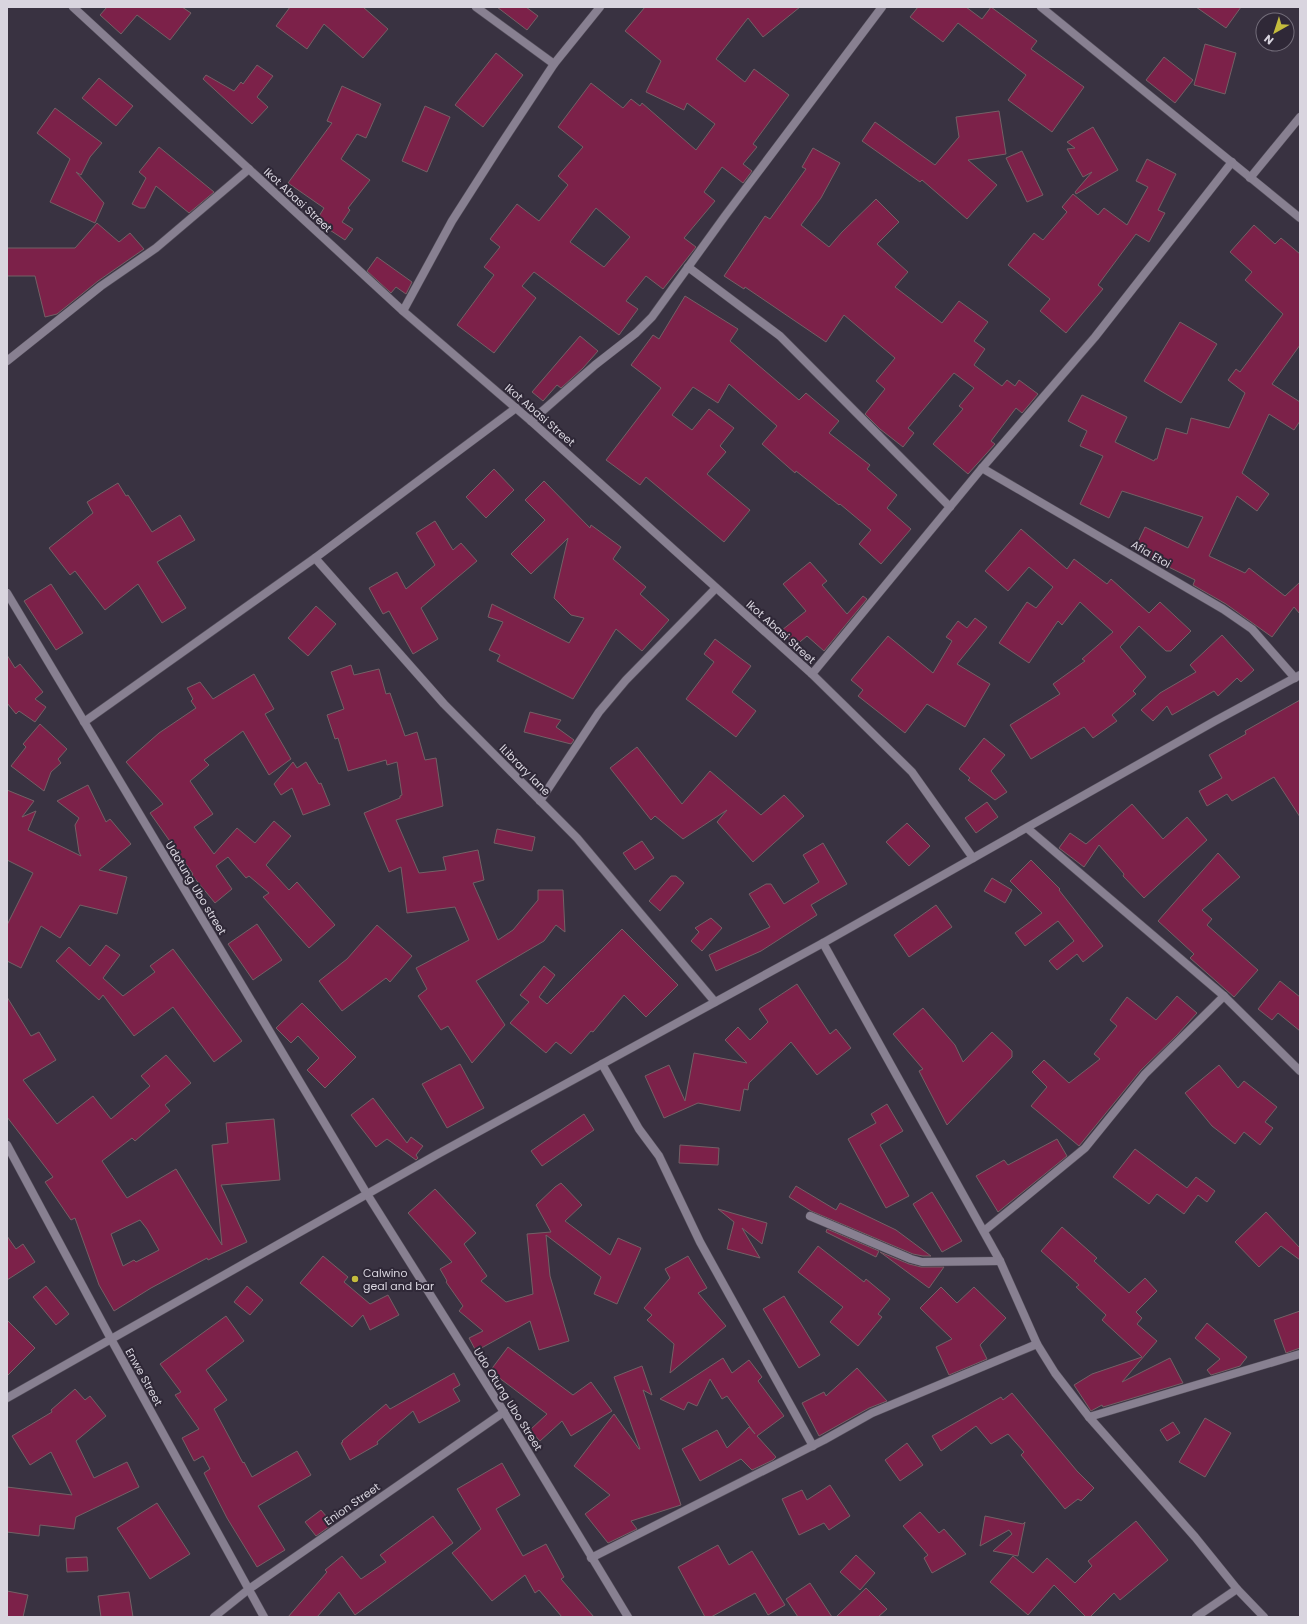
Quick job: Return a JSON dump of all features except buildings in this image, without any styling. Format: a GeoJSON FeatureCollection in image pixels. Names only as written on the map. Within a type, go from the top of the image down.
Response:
{"type":"FeatureCollection","features":[{"type":"Feature","properties":{"kind":"street","name":"Ikot Abasi Street"},"geometry":{"type":"LineString","coordinates":[[73,7],[403,311],[531,421],[812,674],[912,772],[973,858]]}},
{"type":"Feature","properties":{"kind":"street"},"geometry":{"type":"LineString","coordinates":[[476,7],[554,64]]}},
{"type":"Feature","properties":{"kind":"street"},"geometry":{"type":"LineString","coordinates":[[403,311],[452,221],[554,64],[600,7]]}},
{"type":"Feature","properties":{"kind":"street"},"geometry":{"type":"LineString","coordinates":[[531,421],[594,365],[636,333],[652,317],[882,7]]}},
{"type":"Feature","properties":{"kind":"street"},"geometry":{"type":"LineString","coordinates":[[1041,7],[1300,218]]}},
{"type":"Feature","properties":{"kind":"street"},"geometry":{"type":"LineString","coordinates":[[1250,178],[1300,117]]}},
{"type":"Feature","properties":{"kind":"street"},"geometry":{"type":"LineString","coordinates":[[812,674],[982,468],[1095,338],[1232,162]]}},
{"type":"Feature","properties":{"kind":"street"},"geometry":{"type":"LineString","coordinates":[[7,362],[101,286],[156,248],[249,169]]}},
{"type":"Feature","properties":{"kind":"street"},"geometry":{"type":"LineString","coordinates":[[688,267],[780,336],[950,507]]}},
{"type":"Feature","properties":{"kind":"street"},"geometry":{"type":"LineString","coordinates":[[84,722],[315,558],[516,408]]}},
{"type":"Feature","properties":{"kind":"street","name":"Afia Etoi"},"geometry":{"type":"LineString","coordinates":[[982,468],[1222,608],[1252,629],[1297,676]]}},
{"type":"Feature","properties":{"kind":"street","name":"lLibrary lane"},"geometry":{"type":"LineString","coordinates":[[315,558],[444,704],[577,838],[715,1002]]}},
{"type":"Feature","properties":{"kind":"street"},"geometry":{"type":"LineString","coordinates":[[540,801],[599,712],[626,680],[716,588]]}},
{"type":"Feature","properties":{"kind":"street","name":"Udotung Ubo street"},"geometry":{"type":"LineString","coordinates":[[7,593],[367,1194]]}},
{"type":"Feature","properties":{"kind":"street"},"geometry":{"type":"LineString","coordinates":[[7,1398],[367,1194],[823,943],[1297,676]]}},
{"type":"Feature","properties":{"kind":"street"},"geometry":{"type":"LineString","coordinates":[[1027,828],[1224,996],[1300,1071]]}},
{"type":"Feature","properties":{"kind":"street"},"geometry":{"type":"LineString","coordinates":[[823,943],[984,1231],[1000,1261],[1037,1344],[1055,1373],[1089,1417],[1195,1537],[1237,1589],[1264,1617]]}},
{"type":"Feature","properties":{"kind":"street"},"geometry":{"type":"LineString","coordinates":[[984,1231],[1085,1148],[1145,1074],[1224,996]]}},
{"type":"Feature","properties":{"kind":"street"},"geometry":{"type":"LineString","coordinates":[[602,1064],[639,1130],[659,1156],[700,1242],[813,1446]]}},
{"type":"Feature","properties":{"kind":"street","name":"Enwe Street"},"geometry":{"type":"LineString","coordinates":[[7,1146],[264,1617]]}},
{"type":"Feature","properties":{"kind":"street","name":"Udo Otung Ubo Street"},"geometry":{"type":"LineString","coordinates":[[367,1194],[504,1412],[628,1617]]}},
{"type":"Feature","properties":{"kind":"street"},"geometry":{"type":"LineString","coordinates":[[810,1216],[911,1259],[922,1262],[1000,1261]]}},
{"type":"Feature","properties":{"kind":"street"},"geometry":{"type":"LineString","coordinates":[[591,1558],[813,1446],[872,1413],[1037,1344]]}},
{"type":"Feature","properties":{"kind":"street"},"geometry":{"type":"LineString","coordinates":[[1089,1417],[1300,1354]]}},
{"type":"Feature","properties":{"kind":"street","name":"Enion Street"},"geometry":{"type":"LineString","coordinates":[[214,1617],[249,1590],[504,1412]]}},
{"type":"Feature","properties":{"kind":"street"},"geometry":{"type":"LineString","coordinates":[[1196,1617],[1237,1589]]}},
{"type":"Feature","properties":{"kind":"place","name":"Calwino geal and bar"},"geometry":{"type":"Point","coordinates":[355,1279]}}]}
